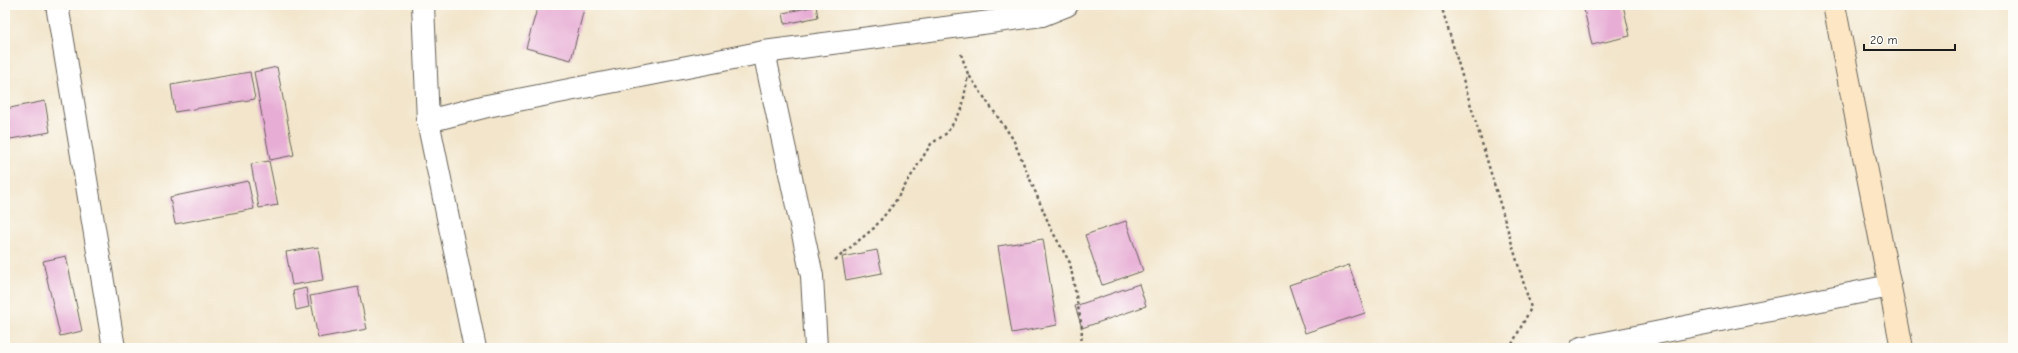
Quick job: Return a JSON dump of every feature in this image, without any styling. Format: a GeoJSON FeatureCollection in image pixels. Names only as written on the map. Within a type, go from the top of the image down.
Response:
{"type":"FeatureCollection","features":[{"type":"Feature","properties":{"kind":"main road"},"geometry":{"type":"LineString","coordinates":[[1834,5],[1902,348]]}},
{"type":"Feature","properties":{"kind":"street"},"geometry":{"type":"LineString","coordinates":[[57,5],[114,348]]}},
{"type":"Feature","properties":{"kind":"street"},"geometry":{"type":"LineString","coordinates":[[423,5],[428,121],[474,348]]}},
{"type":"Feature","properties":{"kind":"street"},"geometry":{"type":"LineString","coordinates":[[428,121],[487,106],[764,52],[1042,15],[1067,5]]}},
{"type":"Feature","properties":{"kind":"street"},"geometry":{"type":"LineString","coordinates":[[764,52],[812,276],[816,348]]}},
{"type":"Feature","properties":{"kind":"street"},"geometry":{"type":"LineString","coordinates":[[1581,348],[1890,286]]}},
{"type":"Feature","properties":{"kind":"path"},"geometry":{"type":"LineString","coordinates":[[1441,5],[1531,308],[1510,348]]}},
{"type":"Feature","properties":{"kind":"path"},"geometry":{"type":"LineString","coordinates":[[952,27],[968,74],[1013,139],[1051,229],[1070,263],[1082,328],[1081,348]]}},
{"type":"Feature","properties":{"kind":"path"},"geometry":{"type":"LineString","coordinates":[[812,276],[854,246],[874,228],[893,205],[931,144],[948,133],[962,109],[968,74]]}},
{"type":"Feature","properties":{"kind":"building"},"geometry":{"type":"Polygon","coordinates":[[[538,5],[585,5],[571,60],[526,48],[538,5]]]}},
{"type":"Feature","properties":{"kind":"building"},"geometry":{"type":"Polygon","coordinates":[[[1583,5],[1623,5],[1630,36],[1592,45],[1583,5]]]}},
{"type":"Feature","properties":{"kind":"building"},"geometry":{"type":"Polygon","coordinates":[[[816,6],[818,17],[785,24],[783,13],[816,6]]]}},
{"type":"Feature","properties":{"kind":"building"},"geometry":{"type":"Polygon","coordinates":[[[277,67],[294,155],[270,160],[254,72],[277,67]]]}},
{"type":"Feature","properties":{"kind":"building"},"geometry":{"type":"Polygon","coordinates":[[[250,72],[255,99],[175,112],[171,85],[250,72]]]}},
{"type":"Feature","properties":{"kind":"building"},"geometry":{"type":"Polygon","coordinates":[[[45,101],[50,132],[5,140],[5,109],[45,101]]]}},
{"type":"Feature","properties":{"kind":"building"},"geometry":{"type":"Polygon","coordinates":[[[269,161],[278,205],[259,208],[251,164],[269,161]]]}},
{"type":"Feature","properties":{"kind":"building"},"geometry":{"type":"Polygon","coordinates":[[[248,181],[254,209],[175,224],[170,197],[248,181]]]}},
{"type":"Feature","properties":{"kind":"building"},"geometry":{"type":"Polygon","coordinates":[[[1126,221],[1143,271],[1102,285],[1085,235],[1126,221]]]}},
{"type":"Feature","properties":{"kind":"building"},"geometry":{"type":"Polygon","coordinates":[[[1043,239],[1057,325],[1012,333],[998,246],[1043,239]]]}},
{"type":"Feature","properties":{"kind":"building"},"geometry":{"type":"Polygon","coordinates":[[[318,247],[323,280],[292,285],[286,252],[318,247]]]}},
{"type":"Feature","properties":{"kind":"building"},"geometry":{"type":"Polygon","coordinates":[[[877,250],[882,273],[846,280],[842,257],[877,250]]]}},
{"type":"Feature","properties":{"kind":"building"},"geometry":{"type":"Polygon","coordinates":[[[66,256],[82,331],[60,336],[43,261],[66,256]]]}},
{"type":"Feature","properties":{"kind":"building"},"geometry":{"type":"Polygon","coordinates":[[[1349,265],[1365,313],[1305,333],[1289,285],[1349,265]]]}},
{"type":"Feature","properties":{"kind":"building"},"geometry":{"type":"Polygon","coordinates":[[[1139,284],[1146,306],[1082,328],[1075,306],[1139,284]]]}},
{"type":"Feature","properties":{"kind":"building"},"geometry":{"type":"Polygon","coordinates":[[[358,287],[367,329],[318,338],[310,296],[358,287]]]}},
{"type":"Feature","properties":{"kind":"building"},"geometry":{"type":"Polygon","coordinates":[[[306,288],[309,307],[296,310],[293,291],[306,288]]]}}]}
